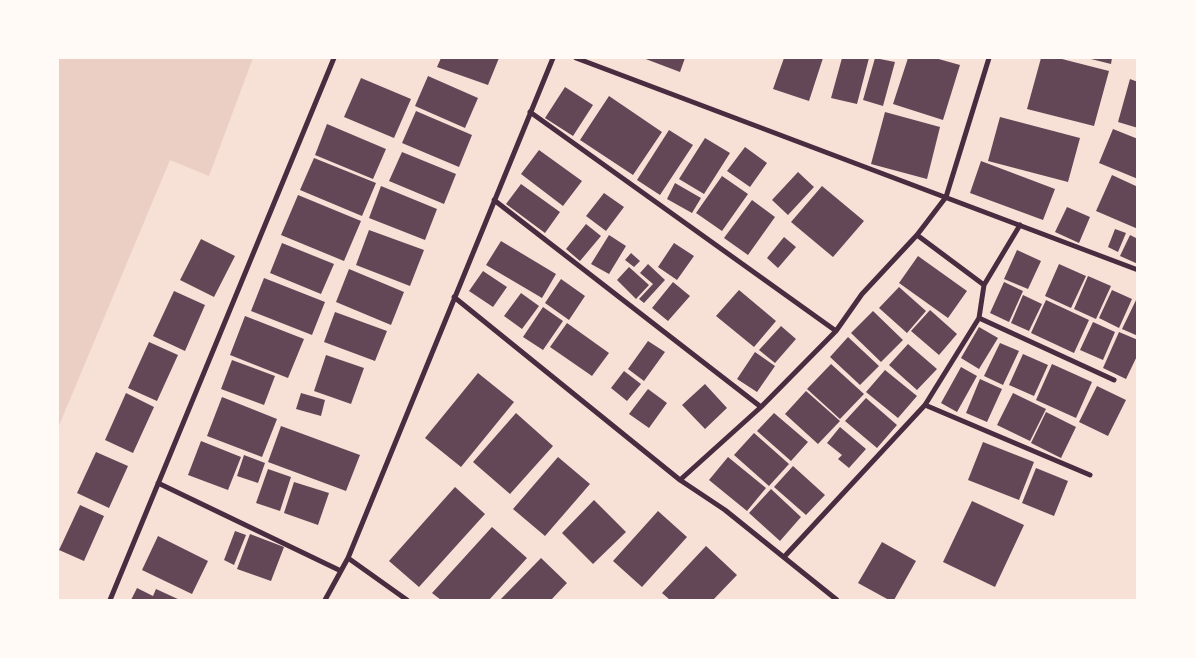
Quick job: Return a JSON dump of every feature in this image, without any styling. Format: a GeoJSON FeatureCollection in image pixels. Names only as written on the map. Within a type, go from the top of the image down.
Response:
{"type":"FeatureCollection","features":[{"type":"Feature","properties":{"kind":"street"},"geometry":{"type":"LineString","coordinates":[[110,600],[334,58]]}},
{"type":"Feature","properties":{"kind":"street"},"geometry":{"type":"LineString","coordinates":[[325,600],[348,558],[553,58]]}},
{"type":"Feature","properties":{"kind":"street"},"geometry":{"type":"LineString","coordinates":[[576,58],[1138,270]]}},
{"type":"Feature","properties":{"kind":"street"},"geometry":{"type":"LineString","coordinates":[[680,480],[762,407],[836,331],[862,294],[917,234],[946,197],[989,58]]}},
{"type":"Feature","properties":{"kind":"street"},"geometry":{"type":"LineString","coordinates":[[530,112],[836,331]]}},
{"type":"Feature","properties":{"kind":"street"},"geometry":{"type":"LineString","coordinates":[[494,200],[762,407]]}},
{"type":"Feature","properties":{"kind":"street"},"geometry":{"type":"LineString","coordinates":[[784,557],[926,405],[979,318],[984,285],[1020,226]]}},
{"type":"Feature","properties":{"kind":"street"},"geometry":{"type":"LineString","coordinates":[[917,234],[984,285]]}},
{"type":"Feature","properties":{"kind":"street"},"geometry":{"type":"LineString","coordinates":[[454,297],[680,480],[726,510],[837,600]]}},
{"type":"Feature","properties":{"kind":"street"},"geometry":{"type":"LineString","coordinates":[[979,318],[1114,380]]}},
{"type":"Feature","properties":{"kind":"street"},"geometry":{"type":"LineString","coordinates":[[926,405],[1090,475]]}},
{"type":"Feature","properties":{"kind":"street"},"geometry":{"type":"LineString","coordinates":[[158,484],[341,571]]}},
{"type":"Feature","properties":{"kind":"street"},"geometry":{"type":"LineString","coordinates":[[348,558],[407,600]]}},
{"type":"Feature","properties":{"kind":"shaded area"},"geometry":{"type":"Polygon","coordinates":[[[58,58],[253,58],[209,176],[170,160],[58,428],[58,58]]]}},
{"type":"Feature","properties":{"kind":"building"},"geometry":{"type":"Polygon","coordinates":[[[441,58],[499,58],[488,85],[437,67],[441,58]]]}},
{"type":"Feature","properties":{"kind":"building"},"geometry":{"type":"Polygon","coordinates":[[[643,58],[685,58],[680,72],[643,58]]]}},
{"type":"Feature","properties":{"kind":"building"},"geometry":{"type":"Polygon","coordinates":[[[784,58],[823,58],[809,101],[773,89],[784,58]]]}},
{"type":"Feature","properties":{"kind":"building"},"geometry":{"type":"Polygon","coordinates":[[[842,58],[869,58],[857,104],[831,98],[842,58]]]}},
{"type":"Feature","properties":{"kind":"building"},"geometry":{"type":"Polygon","coordinates":[[[875,58],[895,62],[883,106],[863,100],[875,58]]]}},
{"type":"Feature","properties":{"kind":"building"},"geometry":{"type":"Polygon","coordinates":[[[908,58],[935,58],[960,65],[943,120],[893,104],[908,58]]]}},
{"type":"Feature","properties":{"kind":"building"},"geometry":{"type":"Polygon","coordinates":[[[1041,58],[1058,58],[1109,71],[1094,126],[1027,109],[1041,58]]]}},
{"type":"Feature","properties":{"kind":"building"},"geometry":{"type":"Polygon","coordinates":[[[1087,58],[1112,58],[1111,64],[1087,58]]]}},
{"type":"Feature","properties":{"kind":"building"},"geometry":{"type":"Polygon","coordinates":[[[428,76],[478,98],[465,128],[415,106],[428,76]]]}},
{"type":"Feature","properties":{"kind":"building"},"geometry":{"type":"Polygon","coordinates":[[[361,78],[411,99],[394,138],[344,117],[361,78]]]}},
{"type":"Feature","properties":{"kind":"building"},"geometry":{"type":"Polygon","coordinates":[[[1130,79],[1138,82],[1138,128],[1118,122],[1130,79]]]}},
{"type":"Feature","properties":{"kind":"building"},"geometry":{"type":"Polygon","coordinates":[[[565,87],[593,105],[573,136],[545,118],[565,87]]]}},
{"type":"Feature","properties":{"kind":"building"},"geometry":{"type":"Polygon","coordinates":[[[609,96],[662,132],[633,175],[580,140],[609,96]]]}},
{"type":"Feature","properties":{"kind":"building"},"geometry":{"type":"Polygon","coordinates":[[[416,111],[472,135],[459,167],[402,143],[416,111]]]}},
{"type":"Feature","properties":{"kind":"building"},"geometry":{"type":"Polygon","coordinates":[[[885,112],[940,127],[927,179],[871,164],[885,112]]]}},
{"type":"Feature","properties":{"kind":"building"},"geometry":{"type":"Polygon","coordinates":[[[1000,117],[1080,138],[1068,182],[988,161],[1000,117]]]}},
{"type":"Feature","properties":{"kind":"building"},"geometry":{"type":"Polygon","coordinates":[[[327,124],[386,149],[373,179],[315,155],[327,124]]]}},
{"type":"Feature","properties":{"kind":"building"},"geometry":{"type":"Polygon","coordinates":[[[1113,129],[1138,139],[1138,179],[1099,163],[1113,129]]]}},
{"type":"Feature","properties":{"kind":"building"},"geometry":{"type":"Polygon","coordinates":[[[669,130],[693,145],[660,195],[637,180],[669,130]]]}},
{"type":"Feature","properties":{"kind":"building"},"geometry":{"type":"Polygon","coordinates":[[[705,138],[730,153],[704,194],[679,179],[705,138]]]}},
{"type":"Feature","properties":{"kind":"building"},"geometry":{"type":"Polygon","coordinates":[[[745,147],[767,163],[750,187],[727,171],[745,147]]]}},
{"type":"Feature","properties":{"kind":"building"},"geometry":{"type":"Polygon","coordinates":[[[539,150],[582,181],[563,206],[521,174],[539,150]]]}},
{"type":"Feature","properties":{"kind":"building"},"geometry":{"type":"Polygon","coordinates":[[[402,152],[456,174],[444,204],[389,181],[402,152]]]}},
{"type":"Feature","properties":{"kind":"building"},"geometry":{"type":"Polygon","coordinates":[[[314,158],[376,183],[362,216],[300,190],[314,158]]]}},
{"type":"Feature","properties":{"kind":"building"},"geometry":{"type":"Polygon","coordinates":[[[981,161],[1055,189],[1043,220],[970,193],[981,161]]]}},
{"type":"Feature","properties":{"kind":"building"},"geometry":{"type":"Polygon","coordinates":[[[798,172],[814,187],[788,215],[772,200],[798,172]]]}},
{"type":"Feature","properties":{"kind":"building"},"geometry":{"type":"Polygon","coordinates":[[[1112,175],[1138,187],[1138,229],[1096,211],[1112,175]]]}},
{"type":"Feature","properties":{"kind":"building"},"geometry":{"type":"Polygon","coordinates":[[[722,176],[748,194],[722,231],[696,213],[722,176]]]}},
{"type":"Feature","properties":{"kind":"building"},"geometry":{"type":"Polygon","coordinates":[[[675,183],[701,198],[692,213],[667,199],[675,183]]]}},
{"type":"Feature","properties":{"kind":"building"},"geometry":{"type":"Polygon","coordinates":[[[521,184],[560,212],[545,233],[506,204],[521,184]]]}},
{"type":"Feature","properties":{"kind":"building"},"geometry":{"type":"Polygon","coordinates":[[[381,186],[437,209],[425,240],[369,218],[381,186]]]}},
{"type":"Feature","properties":{"kind":"building"},"geometry":{"type":"Polygon","coordinates":[[[822,186],[864,221],[833,257],[791,222],[822,186]]]}},
{"type":"Feature","properties":{"kind":"building"},"geometry":{"type":"Polygon","coordinates":[[[604,193],[624,207],[606,231],[586,216],[604,193]]]}},
{"type":"Feature","properties":{"kind":"building"},"geometry":{"type":"Polygon","coordinates":[[[298,195],[361,221],[344,261],[281,235],[298,195]]]}},
{"type":"Feature","properties":{"kind":"building"},"geometry":{"type":"Polygon","coordinates":[[[752,200],[775,217],[748,255],[724,238],[752,200]]]}},
{"type":"Feature","properties":{"kind":"building"},"geometry":{"type":"Polygon","coordinates":[[[1067,207],[1090,217],[1079,243],[1055,232],[1067,207]]]}},
{"type":"Feature","properties":{"kind":"building"},"geometry":{"type":"Polygon","coordinates":[[[586,224],[601,236],[580,261],[566,249],[586,224]]]}},
{"type":"Feature","properties":{"kind":"building"},"geometry":{"type":"Polygon","coordinates":[[[1115,229],[1126,233],[1118,252],[1108,247],[1115,229]]]}},
{"type":"Feature","properties":{"kind":"building"},"geometry":{"type":"Polygon","coordinates":[[[369,230],[424,250],[410,286],[356,265],[369,230]]]}},
{"type":"Feature","properties":{"kind":"building"},"geometry":{"type":"Polygon","coordinates":[[[609,235],[626,246],[609,274],[591,264],[609,235]]]}},
{"type":"Feature","properties":{"kind":"building"},"geometry":{"type":"Polygon","coordinates":[[[1130,235],[1138,239],[1138,264],[1120,256],[1130,235]]]}},
{"type":"Feature","properties":{"kind":"building"},"geometry":{"type":"Polygon","coordinates":[[[784,237],[796,247],[778,268],[767,258],[784,237]]]}},
{"type":"Feature","properties":{"kind":"building"},"geometry":{"type":"Polygon","coordinates":[[[201,239],[235,256],[214,297],[180,280],[201,239]]]}},
{"type":"Feature","properties":{"kind":"building"},"geometry":{"type":"Polygon","coordinates":[[[501,241],[556,274],[542,298],[486,265],[501,241]]]}},
{"type":"Feature","properties":{"kind":"building"},"geometry":{"type":"Polygon","coordinates":[[[282,243],[334,264],[321,294],[270,273],[282,243]]]}},
{"type":"Feature","properties":{"kind":"building"},"geometry":{"type":"Polygon","coordinates":[[[674,243],[694,256],[677,280],[658,267],[674,243]]]}},
{"type":"Feature","properties":{"kind":"building"},"geometry":{"type":"Polygon","coordinates":[[[1017,250],[1041,261],[1028,289],[1004,279],[1017,250]]]}},
{"type":"Feature","properties":{"kind":"building"},"geometry":{"type":"Polygon","coordinates":[[[631,253],[640,261],[634,267],[625,260],[631,253]]]}},
{"type":"Feature","properties":{"kind":"building"},"geometry":{"type":"Polygon","coordinates":[[[918,256],[967,291],[948,318],[899,283],[918,256]]]}},
{"type":"Feature","properties":{"kind":"building"},"geometry":{"type":"Polygon","coordinates":[[[648,264],[665,280],[644,303],[639,299],[653,284],[640,273],[648,264]]]}},
{"type":"Feature","properties":{"kind":"building"},"geometry":{"type":"Polygon","coordinates":[[[1059,264],[1086,276],[1071,308],[1045,296],[1059,264]]]}},
{"type":"Feature","properties":{"kind":"building"},"geometry":{"type":"Polygon","coordinates":[[[629,267],[649,285],[636,299],[617,280],[629,267]]]}},
{"type":"Feature","properties":{"kind":"building"},"geometry":{"type":"Polygon","coordinates":[[[349,269],[404,292],[391,325],[336,302],[349,269]]]}},
{"type":"Feature","properties":{"kind":"building"},"geometry":{"type":"Polygon","coordinates":[[[483,271],[507,287],[493,307],[469,291],[483,271]]]}},
{"type":"Feature","properties":{"kind":"building"},"geometry":{"type":"Polygon","coordinates":[[[1088,276],[1111,286],[1096,319],[1074,309],[1088,276]]]}},
{"type":"Feature","properties":{"kind":"building"},"geometry":{"type":"Polygon","coordinates":[[[264,278],[325,302],[312,335],[251,311],[264,278]]]}},
{"type":"Feature","properties":{"kind":"building"},"geometry":{"type":"Polygon","coordinates":[[[561,279],[585,296],[569,320],[545,303],[561,279]]]}},
{"type":"Feature","properties":{"kind":"building"},"geometry":{"type":"Polygon","coordinates":[[[673,282],[690,296],[668,321],[652,308],[673,282]]]}},
{"type":"Feature","properties":{"kind":"building"},"geometry":{"type":"Polygon","coordinates":[[[1004,282],[1023,291],[1009,322],[990,313],[1004,282]]]}},
{"type":"Feature","properties":{"kind":"building"},"geometry":{"type":"Polygon","coordinates":[[[899,287],[926,311],[907,333],[879,308],[899,287]]]}},
{"type":"Feature","properties":{"kind":"building"},"geometry":{"type":"Polygon","coordinates":[[[739,290],[776,321],[754,347],[716,316],[739,290]]]}},
{"type":"Feature","properties":{"kind":"building"},"geometry":{"type":"Polygon","coordinates":[[[1112,290],[1132,299],[1119,328],[1099,318],[1112,290]]]}},
{"type":"Feature","properties":{"kind":"building"},"geometry":{"type":"Polygon","coordinates":[[[174,291],[205,305],[185,351],[153,336],[174,291]]]}},
{"type":"Feature","properties":{"kind":"building"},"geometry":{"type":"Polygon","coordinates":[[[521,293],[539,306],[522,329],[504,316],[521,293]]]}},
{"type":"Feature","properties":{"kind":"building"},"geometry":{"type":"Polygon","coordinates":[[[1023,295],[1042,304],[1029,331],[1011,323],[1023,295]]]}},
{"type":"Feature","properties":{"kind":"building"},"geometry":{"type":"Polygon","coordinates":[[[1138,296],[1138,336],[1122,329],[1138,296]]]}},
{"type":"Feature","properties":{"kind":"building"},"geometry":{"type":"Polygon","coordinates":[[[1046,300],[1089,320],[1074,353],[1031,333],[1046,300]]]}},
{"type":"Feature","properties":{"kind":"building"},"geometry":{"type":"Polygon","coordinates":[[[543,307],[563,321],[543,350],[523,337],[543,307]]]}},
{"type":"Feature","properties":{"kind":"building"},"geometry":{"type":"Polygon","coordinates":[[[930,310],[957,334],[939,355],[911,331],[930,310]]]}},
{"type":"Feature","properties":{"kind":"building"},"geometry":{"type":"Polygon","coordinates":[[[873,311],[903,340],[881,362],[851,333],[873,311]]]}},
{"type":"Feature","properties":{"kind":"building"},"geometry":{"type":"Polygon","coordinates":[[[335,312],[387,331],[375,361],[324,342],[335,312]]]}},
{"type":"Feature","properties":{"kind":"building"},"geometry":{"type":"Polygon","coordinates":[[[245,316],[304,339],[288,378],[230,355],[245,316]]]}},
{"type":"Feature","properties":{"kind":"building"},"geometry":{"type":"Polygon","coordinates":[[[1093,322],[1115,332],[1103,360],[1080,350],[1093,322]]]}},
{"type":"Feature","properties":{"kind":"building"},"geometry":{"type":"Polygon","coordinates":[[[567,323],[609,353],[592,376],[550,347],[567,323]]]}},
{"type":"Feature","properties":{"kind":"building"},"geometry":{"type":"Polygon","coordinates":[[[781,326],[796,339],[775,363],[759,350],[781,326]]]}},
{"type":"Feature","properties":{"kind":"building"},"geometry":{"type":"Polygon","coordinates":[[[979,327],[998,338],[979,369],[961,358],[979,327]]]}},
{"type":"Feature","properties":{"kind":"building"},"geometry":{"type":"Polygon","coordinates":[[[1119,332],[1138,340],[1138,354],[1126,379],[1103,368],[1119,332]]]}},
{"type":"Feature","properties":{"kind":"building"},"geometry":{"type":"Polygon","coordinates":[[[848,337],[879,366],[860,385],[830,357],[848,337]]]}},
{"type":"Feature","properties":{"kind":"building"},"geometry":{"type":"Polygon","coordinates":[[[648,341],[665,352],[644,381],[628,369],[648,341]]]}},
{"type":"Feature","properties":{"kind":"building"},"geometry":{"type":"Polygon","coordinates":[[[149,342],[178,355],[157,401],[128,388],[149,342]]]}},
{"type":"Feature","properties":{"kind":"building"},"geometry":{"type":"Polygon","coordinates":[[[1000,343],[1019,351],[1003,385],[984,376],[1000,343]]]}},
{"type":"Feature","properties":{"kind":"building"},"geometry":{"type":"Polygon","coordinates":[[[908,344],[937,369],[917,390],[889,365],[908,344]]]}},
{"type":"Feature","properties":{"kind":"building"},"geometry":{"type":"Polygon","coordinates":[[[755,352],[775,366],[757,392],[737,379],[755,352]]]}},
{"type":"Feature","properties":{"kind":"building"},"geometry":{"type":"Polygon","coordinates":[[[1023,354],[1048,365],[1034,396],[1009,385],[1023,354]]]}},
{"type":"Feature","properties":{"kind":"building"},"geometry":{"type":"Polygon","coordinates":[[[326,355],[364,368],[351,404],[314,391],[326,355]]]}},
{"type":"Feature","properties":{"kind":"building"},"geometry":{"type":"Polygon","coordinates":[[[232,360],[275,376],[264,405],[221,389],[232,360]]]}},
{"type":"Feature","properties":{"kind":"building"},"geometry":{"type":"Polygon","coordinates":[[[831,364],[864,394],[840,419],[807,389],[831,364]]]}},
{"type":"Feature","properties":{"kind":"building"},"geometry":{"type":"Polygon","coordinates":[[[1052,364],[1092,382],[1076,418],[1036,400],[1052,364]]]}},
{"type":"Feature","properties":{"kind":"building"},"geometry":{"type":"Polygon","coordinates":[[[961,367],[977,376],[957,412],[941,403],[961,367]]]}},
{"type":"Feature","properties":{"kind":"building"},"geometry":{"type":"Polygon","coordinates":[[[885,370],[917,396],[898,418],[866,392],[885,370]]]}},
{"type":"Feature","properties":{"kind":"building"},"geometry":{"type":"Polygon","coordinates":[[[624,371],[641,384],[627,401],[611,388],[624,371]]]}},
{"type":"Feature","properties":{"kind":"building"},"geometry":{"type":"Polygon","coordinates":[[[478,373],[514,402],[461,467],[425,438],[478,373]]]}},
{"type":"Feature","properties":{"kind":"building"},"geometry":{"type":"Polygon","coordinates":[[[980,379],[1002,389],[987,422],[966,413],[980,379]]]}},
{"type":"Feature","properties":{"kind":"building"},"geometry":{"type":"Polygon","coordinates":[[[705,384],[727,408],[705,429],[682,405],[705,384]]]}},
{"type":"Feature","properties":{"kind":"building"},"geometry":{"type":"Polygon","coordinates":[[[1097,386],[1126,400],[1108,436],[1079,422],[1097,386]]]}},
{"type":"Feature","properties":{"kind":"building"},"geometry":{"type":"Polygon","coordinates":[[[648,389],[667,403],[649,428],[629,414],[648,389]]]}},
{"type":"Feature","properties":{"kind":"building"},"geometry":{"type":"Polygon","coordinates":[[[806,391],[840,421],[818,444],[785,414],[806,391]]]}},
{"type":"Feature","properties":{"kind":"building"},"geometry":{"type":"Polygon","coordinates":[[[126,393],[154,407],[133,453],[105,440],[126,393]]]}},
{"type":"Feature","properties":{"kind":"building"},"geometry":{"type":"Polygon","coordinates":[[[301,393],[325,400],[321,416],[296,409],[301,393]]]}},
{"type":"Feature","properties":{"kind":"building"},"geometry":{"type":"Polygon","coordinates":[[[1013,393],[1046,409],[1030,441],[997,425],[1013,393]]]}},
{"type":"Feature","properties":{"kind":"building"},"geometry":{"type":"Polygon","coordinates":[[[222,397],[277,419],[262,457],[207,436],[222,397]]]}},
{"type":"Feature","properties":{"kind":"building"},"geometry":{"type":"Polygon","coordinates":[[[866,398],[897,425],[877,448],[845,421],[866,398]]]}},
{"type":"Feature","properties":{"kind":"building"},"geometry":{"type":"Polygon","coordinates":[[[1046,412],[1076,427],[1061,458],[1031,443],[1046,412]]]}},
{"type":"Feature","properties":{"kind":"building"},"geometry":{"type":"Polygon","coordinates":[[[516,413],[553,446],[510,494],[473,462],[516,413]]]}},
{"type":"Feature","properties":{"kind":"building"},"geometry":{"type":"Polygon","coordinates":[[[774,413],[808,442],[791,461],[757,431],[774,413]]]}},
{"type":"Feature","properties":{"kind":"building"},"geometry":{"type":"Polygon","coordinates":[[[281,426],[360,455],[346,491],[268,462],[281,426]]]}},
{"type":"Feature","properties":{"kind":"building"},"geometry":{"type":"Polygon","coordinates":[[[840,427],[866,449],[849,468],[838,459],[842,455],[827,443],[840,427]]]}},
{"type":"Feature","properties":{"kind":"building"},"geometry":{"type":"Polygon","coordinates":[[[754,433],[789,464],[769,486],[734,455],[754,433]]]}},
{"type":"Feature","properties":{"kind":"building"},"geometry":{"type":"Polygon","coordinates":[[[201,441],[241,457],[228,490],[188,475],[201,441]]]}},
{"type":"Feature","properties":{"kind":"building"},"geometry":{"type":"Polygon","coordinates":[[[983,442],[1034,462],[1019,500],[968,480],[983,442]]]}},
{"type":"Feature","properties":{"kind":"building"},"geometry":{"type":"Polygon","coordinates":[[[96,452],[128,466],[109,508],[77,493],[96,452]]]}},
{"type":"Feature","properties":{"kind":"building"},"geometry":{"type":"Polygon","coordinates":[[[244,455],[265,463],[258,483],[237,476],[244,455]]]}},
{"type":"Feature","properties":{"kind":"building"},"geometry":{"type":"Polygon","coordinates":[[[558,457],[590,484],[545,536],[513,509],[558,457]]]}},
{"type":"Feature","properties":{"kind":"building"},"geometry":{"type":"Polygon","coordinates":[[[728,457],[766,488],[747,511],[709,480],[728,457]]]}},
{"type":"Feature","properties":{"kind":"building"},"geometry":{"type":"Polygon","coordinates":[[[793,466],[825,495],[806,515],[774,487],[793,466]]]}},
{"type":"Feature","properties":{"kind":"building"},"geometry":{"type":"Polygon","coordinates":[[[1036,468],[1068,481],[1054,516],[1022,503],[1036,468]]]}},
{"type":"Feature","properties":{"kind":"building"},"geometry":{"type":"Polygon","coordinates":[[[268,469],[291,477],[280,511],[256,503],[268,469]]]}},
{"type":"Feature","properties":{"kind":"building"},"geometry":{"type":"Polygon","coordinates":[[[294,482],[329,493],[318,525],[284,513],[294,482]]]}},
{"type":"Feature","properties":{"kind":"building"},"geometry":{"type":"Polygon","coordinates":[[[455,487],[485,514],[419,587],[389,561],[455,487]]]}},
{"type":"Feature","properties":{"kind":"building"},"geometry":{"type":"Polygon","coordinates":[[[771,489],[801,517],[780,541],[749,513],[771,489]]]}},
{"type":"Feature","properties":{"kind":"building"},"geometry":{"type":"Polygon","coordinates":[[[594,500],[626,532],[593,564],[562,533],[594,500]]]}},
{"type":"Feature","properties":{"kind":"building"},"geometry":{"type":"Polygon","coordinates":[[[972,501],[1024,525],[995,587],[943,562],[972,501]]]}},
{"type":"Feature","properties":{"kind":"building"},"geometry":{"type":"Polygon","coordinates":[[[80,505],[104,516],[84,561],[59,550],[80,505]]]}},
{"type":"Feature","properties":{"kind":"building"},"geometry":{"type":"Polygon","coordinates":[[[658,511],[687,537],[642,587],[613,561],[658,511]]]}},
{"type":"Feature","properties":{"kind":"building"},"geometry":{"type":"Polygon","coordinates":[[[492,527],[527,558],[489,600],[441,600],[432,593],[492,527]]]}},
{"type":"Feature","properties":{"kind":"building"},"geometry":{"type":"Polygon","coordinates":[[[235,531],[246,535],[234,565],[224,560],[235,531]]]}},
{"type":"Feature","properties":{"kind":"building"},"geometry":{"type":"Polygon","coordinates":[[[250,534],[284,547],[271,581],[237,569],[250,534]]]}},
{"type":"Feature","properties":{"kind":"building"},"geometry":{"type":"Polygon","coordinates":[[[158,536],[208,561],[192,594],[142,570],[158,536]]]}},
{"type":"Feature","properties":{"kind":"building"},"geometry":{"type":"Polygon","coordinates":[[[882,542],[916,561],[894,600],[889,600],[858,583],[882,542]]]}},
{"type":"Feature","properties":{"kind":"building"},"geometry":{"type":"Polygon","coordinates":[[[706,546],[737,575],[713,600],[670,600],[662,593],[706,546]]]}},
{"type":"Feature","properties":{"kind":"building"},"geometry":{"type":"Polygon","coordinates":[[[541,558],[567,583],[551,600],[500,600],[541,558]]]}},
{"type":"Feature","properties":{"kind":"building"},"geometry":{"type":"Polygon","coordinates":[[[137,588],[153,596],[156,589],[180,600],[131,600],[137,588]]]}}]}
